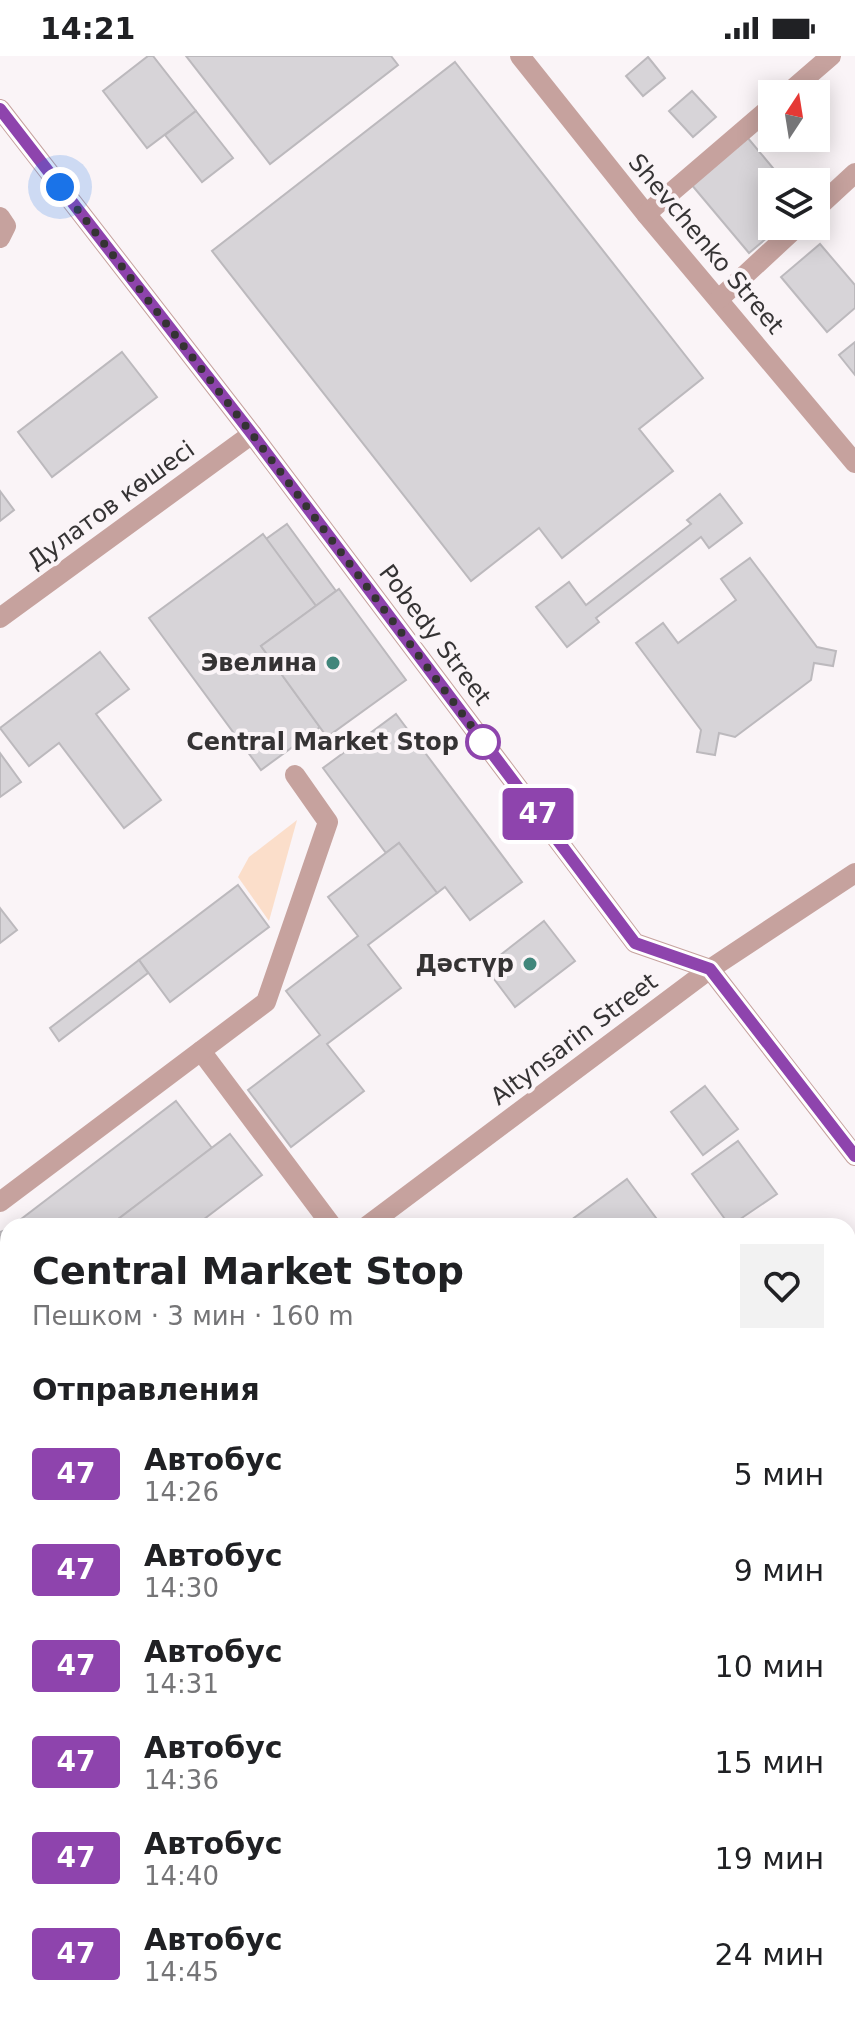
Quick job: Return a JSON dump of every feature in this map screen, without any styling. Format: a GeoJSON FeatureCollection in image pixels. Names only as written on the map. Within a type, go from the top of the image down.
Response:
{"type":"FeatureCollection","features":[{"type":"Feature","properties":{"kind":"street","name":"Shevchenko Street"},"geometry":{"type":"LineString","coordinates":[[520,56],[646,214],[855,463]]}},
{"type":"Feature","properties":{"kind":"street"},"geometry":{"type":"LineString","coordinates":[[803,80],[831,56]]}},
{"type":"Feature","properties":{"kind":"street","name":"Pobedy Street"},"geometry":{"type":"LineString","coordinates":[[1,112],[252,434],[635,943],[710,969]]}},
{"type":"Feature","properties":{"kind":"street"},"geometry":{"type":"LineString","coordinates":[[646,214],[758,118]]}},
{"type":"Feature","properties":{"kind":"street"},"geometry":{"type":"LineString","coordinates":[[830,196],[855,173]]}},
{"type":"Feature","properties":{"kind":"street"},"geometry":{"type":"LineString","coordinates":[[0,217],[6,226],[0,238]]}},
{"type":"Feature","properties":{"kind":"street"},"geometry":{"type":"LineString","coordinates":[[719,299],[783,240]]}},
{"type":"Feature","properties":{"kind":"street","name":"Дулатов көшесі"},"geometry":{"type":"LineString","coordinates":[[0,618],[252,434]]}},
{"type":"Feature","properties":{"kind":"street"},"geometry":{"type":"LineString","coordinates":[[0,1202],[266,1002],[328,822],[295,775]]}},
{"type":"Feature","properties":{"kind":"street","name":"Altynsarin Street"},"geometry":{"type":"LineString","coordinates":[[378,1218],[710,969],[855,873]]}},
{"type":"Feature","properties":{"kind":"street"},"geometry":{"type":"LineString","coordinates":[[710,969],[855,1156]]}},
{"type":"Feature","properties":{"kind":"street"},"geometry":{"type":"LineString","coordinates":[[201,1051],[326,1218]]}},
{"type":"Feature","properties":{"kind":"shaded area"},"geometry":{"type":"Polygon","coordinates":[[[297,820],[269,921],[238,877],[249,857],[297,820]]]}},
{"type":"Feature","properties":{"kind":"building"},"geometry":{"type":"Polygon","coordinates":[[[148,56],[153,56],[196,111],[147,148],[103,91],[148,56]]]}},
{"type":"Feature","properties":{"kind":"building"},"geometry":{"type":"Polygon","coordinates":[[[186,56],[391,56],[398,65],[270,164],[186,56]]]}},
{"type":"Feature","properties":{"kind":"building"},"geometry":{"type":"Polygon","coordinates":[[[648,57],[665,78],[643,96],[626,76],[648,57]]]}},
{"type":"Feature","properties":{"kind":"building"},"geometry":{"type":"Polygon","coordinates":[[[455,62],[703,378],[639,429],[673,471],[562,558],[539,528],[471,581],[212,251],[455,62]]]}},
{"type":"Feature","properties":{"kind":"building"},"geometry":{"type":"Polygon","coordinates":[[[692,91],[716,117],[693,137],[669,111],[692,91]]]}},
{"type":"Feature","properties":{"kind":"building"},"geometry":{"type":"Polygon","coordinates":[[[196,111],[233,158],[202,182],[165,135],[196,111]]]}},
{"type":"Feature","properties":{"kind":"building"},"geometry":{"type":"Polygon","coordinates":[[[747,137],[773,168],[758,168],[758,240],[764,240],[749,253],[691,184],[747,137]]]}},
{"type":"Feature","properties":{"kind":"building"},"geometry":{"type":"Polygon","coordinates":[[[820,244],[855,285],[855,308],[827,332],[781,277],[820,244]]]}},
{"type":"Feature","properties":{"kind":"building"},"geometry":{"type":"Polygon","coordinates":[[[855,342],[855,375],[839,355],[855,342]]]}},
{"type":"Feature","properties":{"kind":"building"},"geometry":{"type":"Polygon","coordinates":[[[122,352],[157,397],[52,477],[18,432],[122,352]]]}},
{"type":"Feature","properties":{"kind":"building"},"geometry":{"type":"Polygon","coordinates":[[[0,491],[14,510],[0,521],[0,491]]]}},
{"type":"Feature","properties":{"kind":"building"},"geometry":{"type":"Polygon","coordinates":[[[720,494],[742,523],[709,548],[701,537],[596,618],[599,622],[567,647],[536,607],[569,582],[586,605],[691,524],[687,520],[720,494]]]}},
{"type":"Feature","properties":{"kind":"building"},"geometry":{"type":"Polygon","coordinates":[[[287,524],[336,591],[316,606],[266,539],[287,524]]]}},
{"type":"Feature","properties":{"kind":"building"},"geometry":{"type":"Polygon","coordinates":[[[263,534],[316,606],[261,646],[320,727],[261,770],[149,618],[263,534]]]}},
{"type":"Feature","properties":{"kind":"building"},"geometry":{"type":"Polygon","coordinates":[[[750,558],[817,647],[836,651],[833,666],[814,663],[811,680],[735,737],[719,733],[715,755],[697,752],[701,730],[636,643],[663,623],[678,643],[736,600],[721,579],[750,558]]]}},
{"type":"Feature","properties":{"kind":"building","name":"Эвелина"},"geometry":{"type":"Polygon","coordinates":[[[339,589],[406,680],[327,737],[261,646],[339,589]]]}},
{"type":"Feature","properties":{"kind":"building"},"geometry":{"type":"Polygon","coordinates":[[[100,652],[129,689],[96,714],[161,800],[124,828],[59,743],[29,766],[0,728],[100,652]]]}},
{"type":"Feature","properties":{"kind":"building"},"geometry":{"type":"Polygon","coordinates":[[[396,714],[522,882],[470,920],[445,887],[437,893],[399,843],[386,853],[323,768],[396,714]]]}},
{"type":"Feature","properties":{"kind":"building"},"geometry":{"type":"Polygon","coordinates":[[[0,753],[21,782],[0,797],[0,753]]]}},
{"type":"Feature","properties":{"kind":"building"},"geometry":{"type":"Polygon","coordinates":[[[399,843],[437,893],[368,945],[401,988],[327,1044],[364,1091],[291,1147],[248,1090],[320,1035],[286,991],[358,936],[328,897],[399,843]]]}},
{"type":"Feature","properties":{"kind":"building"},"geometry":{"type":"Polygon","coordinates":[[[238,885],[269,927],[170,1002],[139,960],[238,885]]]}},
{"type":"Feature","properties":{"kind":"building"},"geometry":{"type":"Polygon","coordinates":[[[0,908],[17,930],[0,943],[0,908]]]}},
{"type":"Feature","properties":{"kind":"building","name":"Дәстүр"},"geometry":{"type":"Polygon","coordinates":[[[544,921],[575,961],[515,1007],[485,967],[544,921]]]}},
{"type":"Feature","properties":{"kind":"building"},"geometry":{"type":"Polygon","coordinates":[[[139,960],[148,973],[59,1041],[50,1028],[139,960]]]}},
{"type":"Feature","properties":{"kind":"building"},"geometry":{"type":"Polygon","coordinates":[[[705,1086],[738,1129],[703,1155],[671,1112],[705,1086]]]}},
{"type":"Feature","properties":{"kind":"building"},"geometry":{"type":"Polygon","coordinates":[[[176,1101],[212,1148],[120,1218],[22,1218],[176,1101]]]}},
{"type":"Feature","properties":{"kind":"building"},"geometry":{"type":"Polygon","coordinates":[[[230,1134],[262,1175],[206,1218],[120,1218],[230,1134]]]}},
{"type":"Feature","properties":{"kind":"building"},"geometry":{"type":"Polygon","coordinates":[[[738,1141],[777,1194],[742,1218],[724,1218],[692,1174],[738,1141]]]}},
{"type":"Feature","properties":{"kind":"building"},"geometry":{"type":"Polygon","coordinates":[[[627,1179],[656,1218],[574,1218],[627,1179]]]}},
{"type":"Feature","properties":{"kind":"bus line","name":"47"},"geometry":{"type":"LineString","coordinates":[[0,109],[252,434],[635,943],[710,969],[855,1156]]}},
{"type":"Feature","properties":{"kind":"place","name":"Эвелина"},"geometry":{"type":"Point","coordinates":[333,663]}},
{"type":"Feature","properties":{"kind":"place","name":"Central Market Stop"},"geometry":{"type":"Point","coordinates":[483,742]}},
{"type":"Feature","properties":{"kind":"place","name":"Дәстүр"},"geometry":{"type":"Point","coordinates":[530,964]}},
{"type":"Feature","properties":{"kind":"route"},"geometry":{"type":"LineString","coordinates":[[60,187],[252,434],[488,748],[483,742]]}}]}
